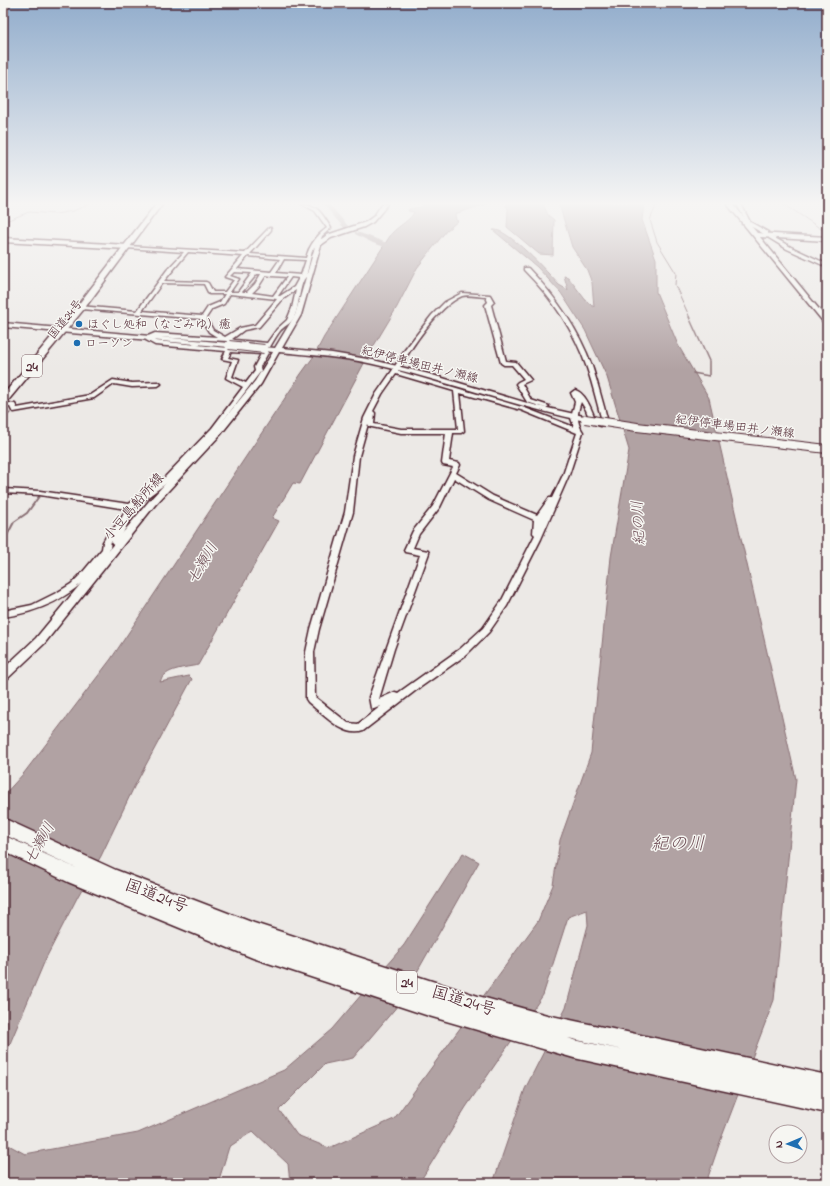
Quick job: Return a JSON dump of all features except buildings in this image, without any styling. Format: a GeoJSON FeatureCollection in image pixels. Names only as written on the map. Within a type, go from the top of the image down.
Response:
{"type":"FeatureCollection","features":[{"type":"Feature","properties":{"kind":"highway","name":"国道24号"},"geometry":{"type":"LineString","coordinates":[[3,402],[115,259]]}},
{"type":"Feature","properties":{"kind":"highway","name":"国道24号"},"geometry":{"type":"LineString","coordinates":[[3,394],[59,330],[82,307],[116,259]]}},
{"type":"Feature","properties":{"kind":"highway","name":"国道24号"},"geometry":{"type":"LineString","coordinates":[[3,826],[112,877],[254,932],[478,1004],[547,1024],[827,1085]]}},
{"type":"Feature","properties":{"kind":"highway","name":"国道24号"},"geometry":{"type":"LineString","coordinates":[[3,843],[74,876],[246,946],[429,1007],[574,1049],[827,1103]]}},
{"type":"Feature","properties":{"kind":"main road","name":"小豆島船所線"},"geometry":{"type":"LineString","coordinates":[[3,676],[40,641],[152,503],[218,432],[282,350],[298,315],[313,259]]}},
{"type":"Feature","properties":{"kind":"main road"},"geometry":{"type":"LineString","coordinates":[[775,259],[827,323]]}},
{"type":"Feature","properties":{"kind":"main road","name":"紀伊停車場田井ノ瀬線"},"geometry":{"type":"LineString","coordinates":[[3,325],[149,338],[229,343],[371,362],[482,395],[574,416],[636,427],[827,449]]}},
{"type":"Feature","properties":{"kind":"street"},"geometry":{"type":"LineString","coordinates":[[139,312],[169,271],[179,259]]}},
{"type":"Feature","properties":{"kind":"street"},"geometry":{"type":"LineString","coordinates":[[237,279],[227,277],[243,259]]}},
{"type":"Feature","properties":{"kind":"street"},"geometry":{"type":"LineString","coordinates":[[272,274],[282,259]]}},
{"type":"Feature","properties":{"kind":"street"},"geometry":{"type":"LineString","coordinates":[[166,480],[214,429],[258,371],[257,367],[266,349],[281,327],[287,324],[290,319],[307,259]]}},
{"type":"Feature","properties":{"kind":"street"},"geometry":{"type":"LineString","coordinates":[[813,259],[827,266]]}},
{"type":"Feature","properties":{"kind":"street"},"geometry":{"type":"LineString","coordinates":[[239,293],[261,268],[275,270]]}},
{"type":"Feature","properties":{"kind":"street"},"geometry":{"type":"LineString","coordinates":[[526,269],[553,299],[575,335],[593,379],[605,422],[601,424],[593,422],[589,410],[578,393],[575,392],[574,393],[578,402],[574,416],[575,426],[580,432]]}},
{"type":"Feature","properties":{"kind":"street"},"geometry":{"type":"LineString","coordinates":[[233,270],[264,274],[303,276]]}},
{"type":"Feature","properties":{"kind":"street"},"geometry":{"type":"LineString","coordinates":[[203,318],[210,308],[222,303],[232,285],[243,272]]}},
{"type":"Feature","properties":{"kind":"street"},"geometry":{"type":"LineString","coordinates":[[248,294],[257,285],[264,274]]}},
{"type":"Feature","properties":{"kind":"street"},"geometry":{"type":"LineString","coordinates":[[247,386],[229,378],[236,360],[225,359],[229,343],[242,329],[257,326],[278,297],[290,276]]}},
{"type":"Feature","properties":{"kind":"street"},"geometry":{"type":"LineString","coordinates":[[303,276],[307,285]]}},
{"type":"Feature","properties":{"kind":"street"},"geometry":{"type":"LineString","coordinates":[[162,282],[206,284],[211,293],[239,293],[278,297],[296,288],[303,276]]}},
{"type":"Feature","properties":{"kind":"street"},"geometry":{"type":"LineString","coordinates":[[223,284],[232,285]]}},
{"type":"Feature","properties":{"kind":"street"},"geometry":{"type":"LineString","coordinates":[[546,406],[529,401],[526,398],[519,384],[528,380],[514,363],[504,362],[488,306],[491,302],[488,296],[462,294],[447,303],[434,316],[406,352],[396,369],[382,387],[374,400],[356,452],[350,506],[315,629],[310,652],[311,699],[346,727],[360,728],[412,688],[463,652],[486,630],[504,604],[537,539],[566,475],[580,432]]}},
{"type":"Feature","properties":{"kind":"street"},"geometry":{"type":"LineString","coordinates":[[82,307],[203,318]]}},
{"type":"Feature","properties":{"kind":"street"},"geometry":{"type":"LineString","coordinates":[[203,318],[211,331],[229,343]]}},
{"type":"Feature","properties":{"kind":"street"},"geometry":{"type":"LineString","coordinates":[[396,369],[457,390],[482,395],[542,415],[580,432]]}},
{"type":"Feature","properties":{"kind":"street"},"geometry":{"type":"LineString","coordinates":[[3,402],[13,405],[14,410],[92,397],[107,385],[116,381],[132,385],[158,384]]}},
{"type":"Feature","properties":{"kind":"street"},"geometry":{"type":"LineString","coordinates":[[374,400],[371,422],[374,426],[401,431],[462,431],[457,390]]}},
{"type":"Feature","properties":{"kind":"street"},"geometry":{"type":"LineString","coordinates":[[412,688],[374,705],[374,697],[390,649],[425,553],[408,550],[416,534],[436,506],[457,465],[445,463],[450,431]]}},
{"type":"Feature","properties":{"kind":"street"},"geometry":{"type":"LineString","coordinates":[[118,545],[115,542],[130,507],[166,480],[184,464],[191,461]]}},
{"type":"Feature","properties":{"kind":"street"},"geometry":{"type":"LineString","coordinates":[[452,474],[491,498],[538,519]]}},
{"type":"Feature","properties":{"kind":"street"},"geometry":{"type":"LineString","coordinates":[[537,539],[538,519],[566,475]]}},
{"type":"Feature","properties":{"kind":"street"},"geometry":{"type":"LineString","coordinates":[[3,491],[40,493],[130,507]]}},
{"type":"Feature","properties":{"kind":"street"},"geometry":{"type":"LineString","coordinates":[[3,614],[31,608],[68,591],[84,577],[106,549],[107,541],[125,521]]}},
{"type":"Feature","properties":{"kind":"water","name":"七瀬川"},"geometry":{"type":"Polygon","coordinates":[[[375,259],[424,259],[417,268],[397,307],[370,352],[300,484],[293,483],[272,518],[279,521],[198,665],[171,671],[163,677],[160,682],[189,676],[192,679],[134,787],[101,856],[78,896],[46,958],[3,1060],[3,796],[24,773],[111,659],[314,356],[324,337],[375,259]]]}},
{"type":"Feature","properties":{"kind":"water","name":"紀の川"},"geometry":{"type":"Polygon","coordinates":[[[528,259],[535,259],[559,285],[568,290],[564,276],[568,277],[587,302],[594,307],[592,283],[587,270],[580,259],[656,259],[656,292],[678,345],[709,398],[796,779],[774,1000],[721,1139],[706,1183],[493,1183],[525,1089],[566,1008],[588,925],[587,910],[568,917],[543,995],[466,1107],[419,1183],[290,1183],[288,1164],[253,1131],[229,1147],[218,1183],[3,1183],[3,1142],[25,1154],[138,1133],[284,1070],[332,1029],[404,945],[463,853],[479,862],[399,1004],[353,1058],[325,1064],[279,1110],[297,1135],[329,1148],[394,1119],[538,921],[553,885],[560,840],[591,753],[611,557],[629,450],[607,377],[585,330],[561,293],[528,259]]]}},
{"type":"Feature","properties":{"kind":"waterway"},"geometry":{"type":"LineString","coordinates":[[668,259],[676,273],[675,285],[690,318]]}},
{"type":"Feature","properties":{"kind":"waterway"},"geometry":{"type":"LineString","coordinates":[[689,317],[709,361],[709,376],[693,373]]}},
{"type":"Feature","properties":{"kind":"waterway"},"geometry":{"type":"LineString","coordinates":[[3,419],[10,413]]}},
{"type":"Feature","properties":{"kind":"waterway"},"geometry":{"type":"LineString","coordinates":[[3,543],[14,522],[27,513],[40,495]]}},
{"type":"Feature","properties":{"kind":"place","name":"ほぐし処和（なごみゆ）癒"},"geometry":{"type":"Point","coordinates":[79,324]}},
{"type":"Feature","properties":{"kind":"place","name":"ローソン"},"geometry":{"type":"Point","coordinates":[77,343]}}]}
